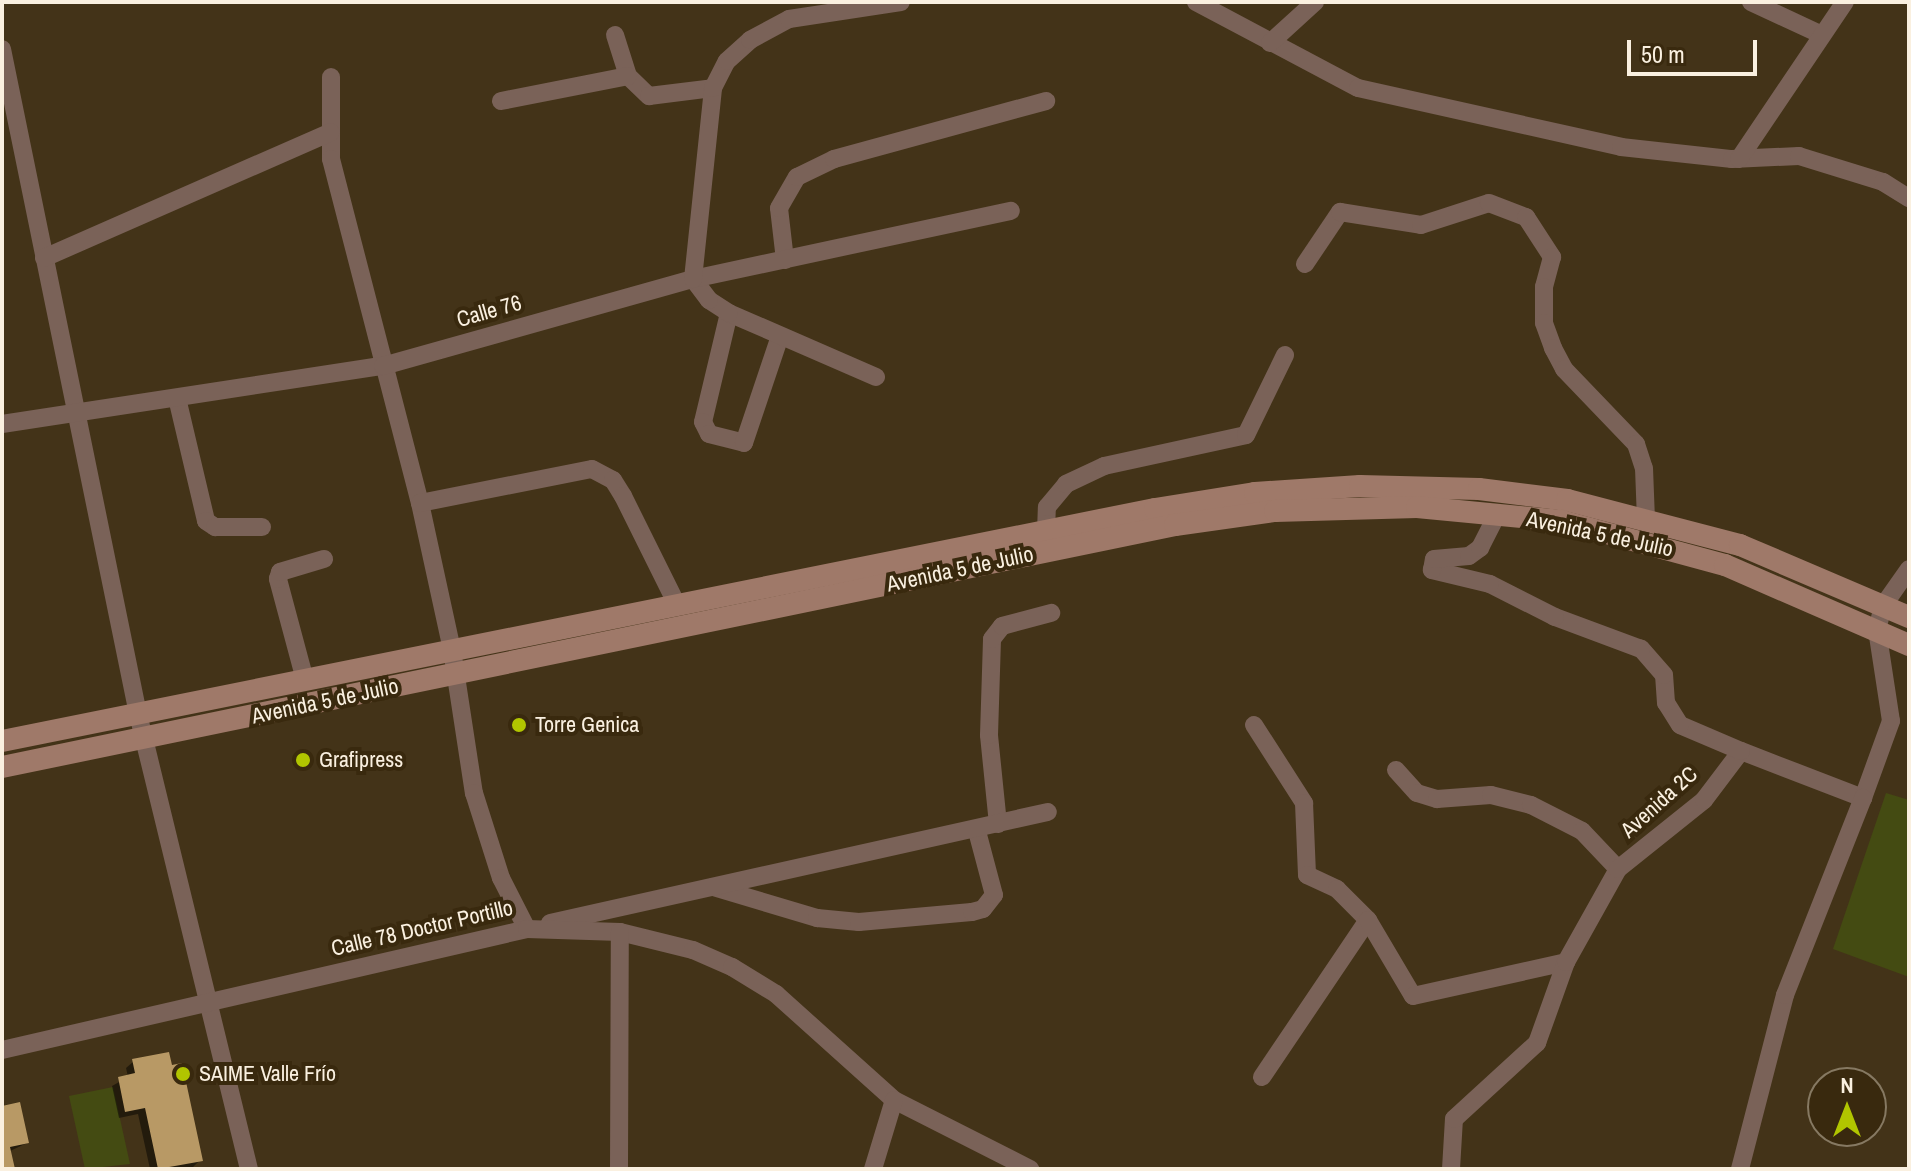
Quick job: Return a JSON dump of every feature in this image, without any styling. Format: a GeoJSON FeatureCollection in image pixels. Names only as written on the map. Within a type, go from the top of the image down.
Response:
{"type":"FeatureCollection","features":[{"type":"Feature","properties":{"kind":"main road","name":"Avenida 5 de Julio"},"geometry":{"type":"LineString","coordinates":[[2,741],[1046,532],[1255,493],[1360,486],[1479,489],[1567,500],[1740,545],[1909,617]]}},
{"type":"Feature","properties":{"kind":"main road","name":"Avenida 5 de Julio"},"geometry":{"type":"LineString","coordinates":[[2,767],[1175,525],[1355,507],[1498,513],[1562,521],[1670,548],[1795,592],[1909,645]]}},
{"type":"Feature","properties":{"kind":"street"},"geometry":{"type":"LineString","coordinates":[[876,377],[729,313],[709,300],[693,279],[713,88],[727,61],[787,10],[901,2]]}},
{"type":"Feature","properties":{"kind":"street"},"geometry":{"type":"LineString","coordinates":[[1196,2],[1358,88],[1621,147],[1739,159],[1799,156],[1883,182],[1909,198]]}},
{"type":"Feature","properties":{"kind":"street"},"geometry":{"type":"LineString","coordinates":[[1270,43],[1315,2]]}},
{"type":"Feature","properties":{"kind":"street"},"geometry":{"type":"LineString","coordinates":[[1751,2],[1822,35]]}},
{"type":"Feature","properties":{"kind":"street"},"geometry":{"type":"LineString","coordinates":[[1739,159],[1845,2]]}},
{"type":"Feature","properties":{"kind":"street"},"geometry":{"type":"LineString","coordinates":[[615,35],[628,76],[649,96],[713,88]]}},
{"type":"Feature","properties":{"kind":"street"},"geometry":{"type":"LineString","coordinates":[[2,49],[138,714],[249,1169]]}},
{"type":"Feature","properties":{"kind":"street"},"geometry":{"type":"LineString","coordinates":[[501,101],[628,76]]}},
{"type":"Feature","properties":{"kind":"street"},"geometry":{"type":"LineString","coordinates":[[331,77],[331,159],[420,503],[452,650],[474,793],[501,878],[527,929],[711,886],[977,831],[1048,812]]}},
{"type":"Feature","properties":{"kind":"street"},"geometry":{"type":"LineString","coordinates":[[785,260],[779,208],[797,177],[834,159],[1046,101]]}},
{"type":"Feature","properties":{"kind":"street"},"geometry":{"type":"LineString","coordinates":[[44,258],[331,132]]}},
{"type":"Feature","properties":{"kind":"street"},"geometry":{"type":"LineString","coordinates":[[1305,264],[1340,212],[1421,225],[1489,203],[1526,217],[1552,257],[1544,287],[1544,323],[1553,348],[1564,369],[1636,444],[1644,468],[1646,521]]}},
{"type":"Feature","properties":{"kind":"street","name":"Calle 76"},"geometry":{"type":"LineString","coordinates":[[2,424],[383,366],[693,279],[1011,211]]}},
{"type":"Feature","properties":{"kind":"street"},"geometry":{"type":"LineString","coordinates":[[729,313],[703,422],[709,434],[744,443],[780,336]]}},
{"type":"Feature","properties":{"kind":"street"},"geometry":{"type":"LineString","coordinates":[[1046,532],[1047,507],[1079,478],[1104,466],[1246,435],[1285,355]]}},
{"type":"Feature","properties":{"kind":"street"},"geometry":{"type":"LineString","coordinates":[[177,398],[206,521],[215,527],[262,527]]}},
{"type":"Feature","properties":{"kind":"street"},"geometry":{"type":"LineString","coordinates":[[420,503],[592,469],[613,480],[677,605]]}},
{"type":"Feature","properties":{"kind":"street","name":"Avenida 2C"},"geometry":{"type":"LineString","coordinates":[[1451,1169],[1454,1119],[1537,1043],[1566,962],[1618,869],[1704,800],[1741,751],[1680,725],[1666,703],[1664,675],[1641,649],[1555,617],[1490,584],[1432,570],[1434,559],[1469,556],[1480,548],[1498,513]]}},
{"type":"Feature","properties":{"kind":"street"},"geometry":{"type":"LineString","coordinates":[[305,680],[278,579],[280,572],[324,559]]}},
{"type":"Feature","properties":{"kind":"street"},"geometry":{"type":"LineString","coordinates":[[1740,1169],[1785,995],[1891,721],[1877,630],[1883,606],[1909,569]]}},
{"type":"Feature","properties":{"kind":"street"},"geometry":{"type":"LineString","coordinates":[[998,824],[989,735],[992,639],[1002,626],[1051,613]]}},
{"type":"Feature","properties":{"kind":"street"},"geometry":{"type":"LineString","coordinates":[[1254,725],[1304,803],[1307,875],[1337,889],[1368,920],[1413,996],[1566,962]]}},
{"type":"Feature","properties":{"kind":"street"},"geometry":{"type":"LineString","coordinates":[[1741,751],[1863,798]]}},
{"type":"Feature","properties":{"kind":"street"},"geometry":{"type":"LineString","coordinates":[[1396,770],[1417,793],[1437,799],[1491,795],[1531,805],[1582,831],[1618,869]]}},
{"type":"Feature","properties":{"kind":"street"},"geometry":{"type":"LineString","coordinates":[[711,886],[782,912],[817,918],[859,922],[972,912],[983,909],[994,895],[977,831]]}},
{"type":"Feature","properties":{"kind":"street"},"geometry":{"type":"LineString","coordinates":[[1262,1077],[1368,920]]}},
{"type":"Feature","properties":{"kind":"street","name":"Calle 78 Doctor Portillo"},"geometry":{"type":"LineString","coordinates":[[2,1050],[527,929],[620,932],[693,950],[743,973],[776,994],[894,1100],[1030,1169]]}},
{"type":"Feature","properties":{"kind":"street"},"geometry":{"type":"LineString","coordinates":[[619,1169],[620,932]]}},
{"type":"Feature","properties":{"kind":"street"},"geometry":{"type":"LineString","coordinates":[[873,1169],[894,1100]]}},
{"type":"Feature","properties":{"kind":"green space"},"geometry":{"type":"Polygon","coordinates":[[[1886,793],[1909,800],[1909,977],[1833,949],[1886,793]]]}},
{"type":"Feature","properties":{"kind":"green space"},"geometry":{"type":"Polygon","coordinates":[[[113,1087],[130,1164],[85,1169],[69,1096],[113,1087]]]}},
{"type":"Feature","properties":{"kind":"building"},"geometry":{"type":"Polygon","coordinates":[[[169,1052],[172,1065],[182,1063],[203,1161],[158,1169],[145,1108],[125,1112],[118,1077],[135,1073],[132,1059],[169,1052]]]}},
{"type":"Feature","properties":{"kind":"building"},"geometry":{"type":"Polygon","coordinates":[[[20,1102],[29,1143],[10,1147],[15,1169],[2,1169],[2,1106],[20,1102]]]}},
{"type":"Feature","properties":{"kind":"place","name":"Torre Genica"},"geometry":{"type":"Point","coordinates":[519,725]}},
{"type":"Feature","properties":{"kind":"place","name":"Grafipress"},"geometry":{"type":"Point","coordinates":[303,760]}},
{"type":"Feature","properties":{"kind":"place","name":"SAIME Valle Frío"},"geometry":{"type":"Point","coordinates":[183,1074]}}]}
